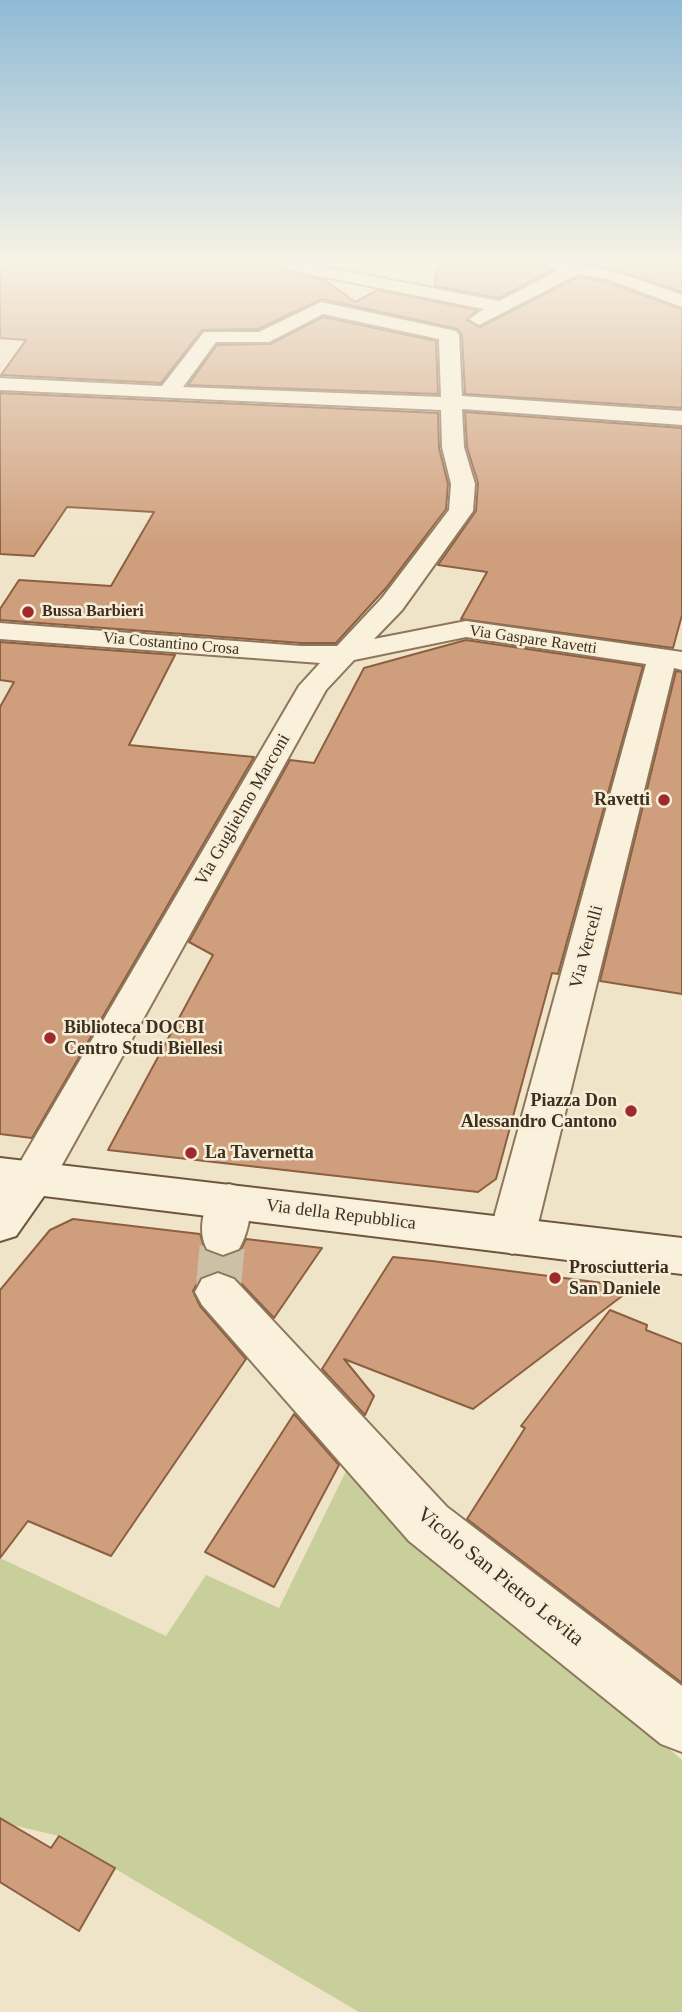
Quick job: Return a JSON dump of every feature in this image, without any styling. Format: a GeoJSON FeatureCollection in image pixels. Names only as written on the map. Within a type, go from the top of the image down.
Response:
{"type":"FeatureCollection","features":[{"type":"Feature","properties":{"kind":"street"},"geometry":{"type":"LineString","coordinates":[[169,391],[194,358]]}},
{"type":"Feature","properties":{"kind":"street","name":"Via Guglielmo Marconi"},"geometry":{"type":"LineString","coordinates":[[0,1224],[17,1176],[314,686],[393,604],[461,511],[463,484],[453,447],[450,358]]}},
{"type":"Feature","properties":{"kind":"street"},"geometry":{"type":"LineString","coordinates":[[0,384],[420,405],[477,402],[682,418]]}},
{"type":"Feature","properties":{"kind":"street","name":"Via Gaspare Ravetti"},"geometry":{"type":"LineString","coordinates":[[343,654],[467,629],[672,659]]}},
{"type":"Feature","properties":{"kind":"street","name":"Via Costantino Crosa"},"geometry":{"type":"LineString","coordinates":[[0,631],[301,655],[343,654]]}},
{"type":"Feature","properties":{"kind":"street","name":"Via Vercelli"},"geometry":{"type":"LineString","coordinates":[[512,1236],[672,659]]}},
{"type":"Feature","properties":{"kind":"street","name":"Via della Repubblica"},"geometry":{"type":"LineString","coordinates":[[17,1176],[226,1219],[512,1236],[682,1256]]}},
{"type":"Feature","properties":{"kind":"street","name":"Vicolo San Pietro Levita"},"geometry":{"type":"LineString","coordinates":[[218,1292],[428,1524],[682,1723]]}},
{"type":"Feature","properties":{"kind":"green space"},"geometry":{"type":"Polygon","coordinates":[[[347,1469],[682,1760],[682,2012],[359,2012],[59,1836],[12,1825],[0,1843],[0,1558],[166,1636],[206,1575],[279,1608],[347,1469]]]}},
{"type":"Feature","properties":{"kind":"building"},"geometry":{"type":"Polygon","coordinates":[[[13,358],[180,358],[161,383],[1,375],[13,358]]]}},
{"type":"Feature","properties":{"kind":"building"},"geometry":{"type":"Polygon","coordinates":[[[208,358],[437,358],[438,394],[188,385],[208,358]]]}},
{"type":"Feature","properties":{"kind":"building"},"geometry":{"type":"Polygon","coordinates":[[[463,358],[682,358],[682,408],[465,394],[463,358]]]}},
{"type":"Feature","properties":{"kind":"building"},"geometry":{"type":"Polygon","coordinates":[[[0,393],[438,413],[439,448],[448,484],[446,509],[386,588],[336,643],[301,643],[0,620],[0,609],[19,580],[111,586],[154,512],[67,507],[34,556],[0,554],[0,393]]]}},
{"type":"Feature","properties":{"kind":"building"},"geometry":{"type":"Polygon","coordinates":[[[465,412],[682,428],[682,615],[673,648],[461,619],[487,572],[438,565],[476,511],[478,483],[467,447],[465,412]]]}},
{"type":"Feature","properties":{"kind":"building"},"geometry":{"type":"Polygon","coordinates":[[[466,640],[643,666],[558,974],[552,973],[496,1179],[478,1192],[108,1150],[213,955],[189,942],[290,760],[314,763],[364,668],[466,640]]]}},
{"type":"Feature","properties":{"kind":"building"},"geometry":{"type":"Polygon","coordinates":[[[0,642],[175,655],[129,745],[254,757],[32,1138],[0,1134],[0,707],[14,682],[0,680],[0,642]]]}},
{"type":"Feature","properties":{"kind":"building"},"geometry":{"type":"Polygon","coordinates":[[[676,671],[682,672],[682,994],[600,981],[676,671]]]}},
{"type":"Feature","properties":{"kind":"building"},"geometry":{"type":"Polygon","coordinates":[[[73,1219],[200,1234],[205,1250],[222,1257],[240,1251],[246,1239],[322,1248],[274,1318],[235,1277],[217,1271],[200,1278],[193,1291],[200,1306],[246,1359],[111,1556],[28,1521],[0,1558],[0,1290],[50,1230],[73,1219]]]}},
{"type":"Feature","properties":{"kind":"building"},"geometry":{"type":"Polygon","coordinates":[[[393,1257],[634,1287],[473,1409],[344,1359],[374,1396],[365,1415],[322,1369],[393,1257]]]}},
{"type":"Feature","properties":{"kind":"building"},"geometry":{"type":"Polygon","coordinates":[[[610,1310],[647,1325],[646,1330],[682,1344],[682,1683],[467,1519],[525,1428],[521,1426],[610,1310]]]}},
{"type":"Feature","properties":{"kind":"building"},"geometry":{"type":"Polygon","coordinates":[[[294,1414],[339,1465],[274,1587],[205,1552],[294,1414]]]}},
{"type":"Feature","properties":{"kind":"building"},"geometry":{"type":"Polygon","coordinates":[[[0,1818],[51,1848],[59,1836],[115,1868],[79,1931],[0,1882],[0,1818]]]}},
{"type":"Feature","properties":{"kind":"tunnel"},"geometry":{"type":"LineString","coordinates":[[218,1292],[223,1237]]}},
{"type":"Feature","properties":{"kind":"place","name":"Bussa Barbieri"},"geometry":{"type":"Point","coordinates":[28,612]}},
{"type":"Feature","properties":{"kind":"place","name":"Ravetti"},"geometry":{"type":"Point","coordinates":[664,800]}},
{"type":"Feature","properties":{"kind":"place","name":"Biblioteca DOCBI Centro Studi Biellesi"},"geometry":{"type":"Point","coordinates":[50,1038]}},
{"type":"Feature","properties":{"kind":"place","name":"Piazza Don Alessandro Cantono"},"geometry":{"type":"Point","coordinates":[631,1111]}},
{"type":"Feature","properties":{"kind":"place","name":"La Tavernetta"},"geometry":{"type":"Point","coordinates":[191,1153]}},
{"type":"Feature","properties":{"kind":"place","name":"Prosciutteria San Daniele"},"geometry":{"type":"Point","coordinates":[555,1278]}}]}
